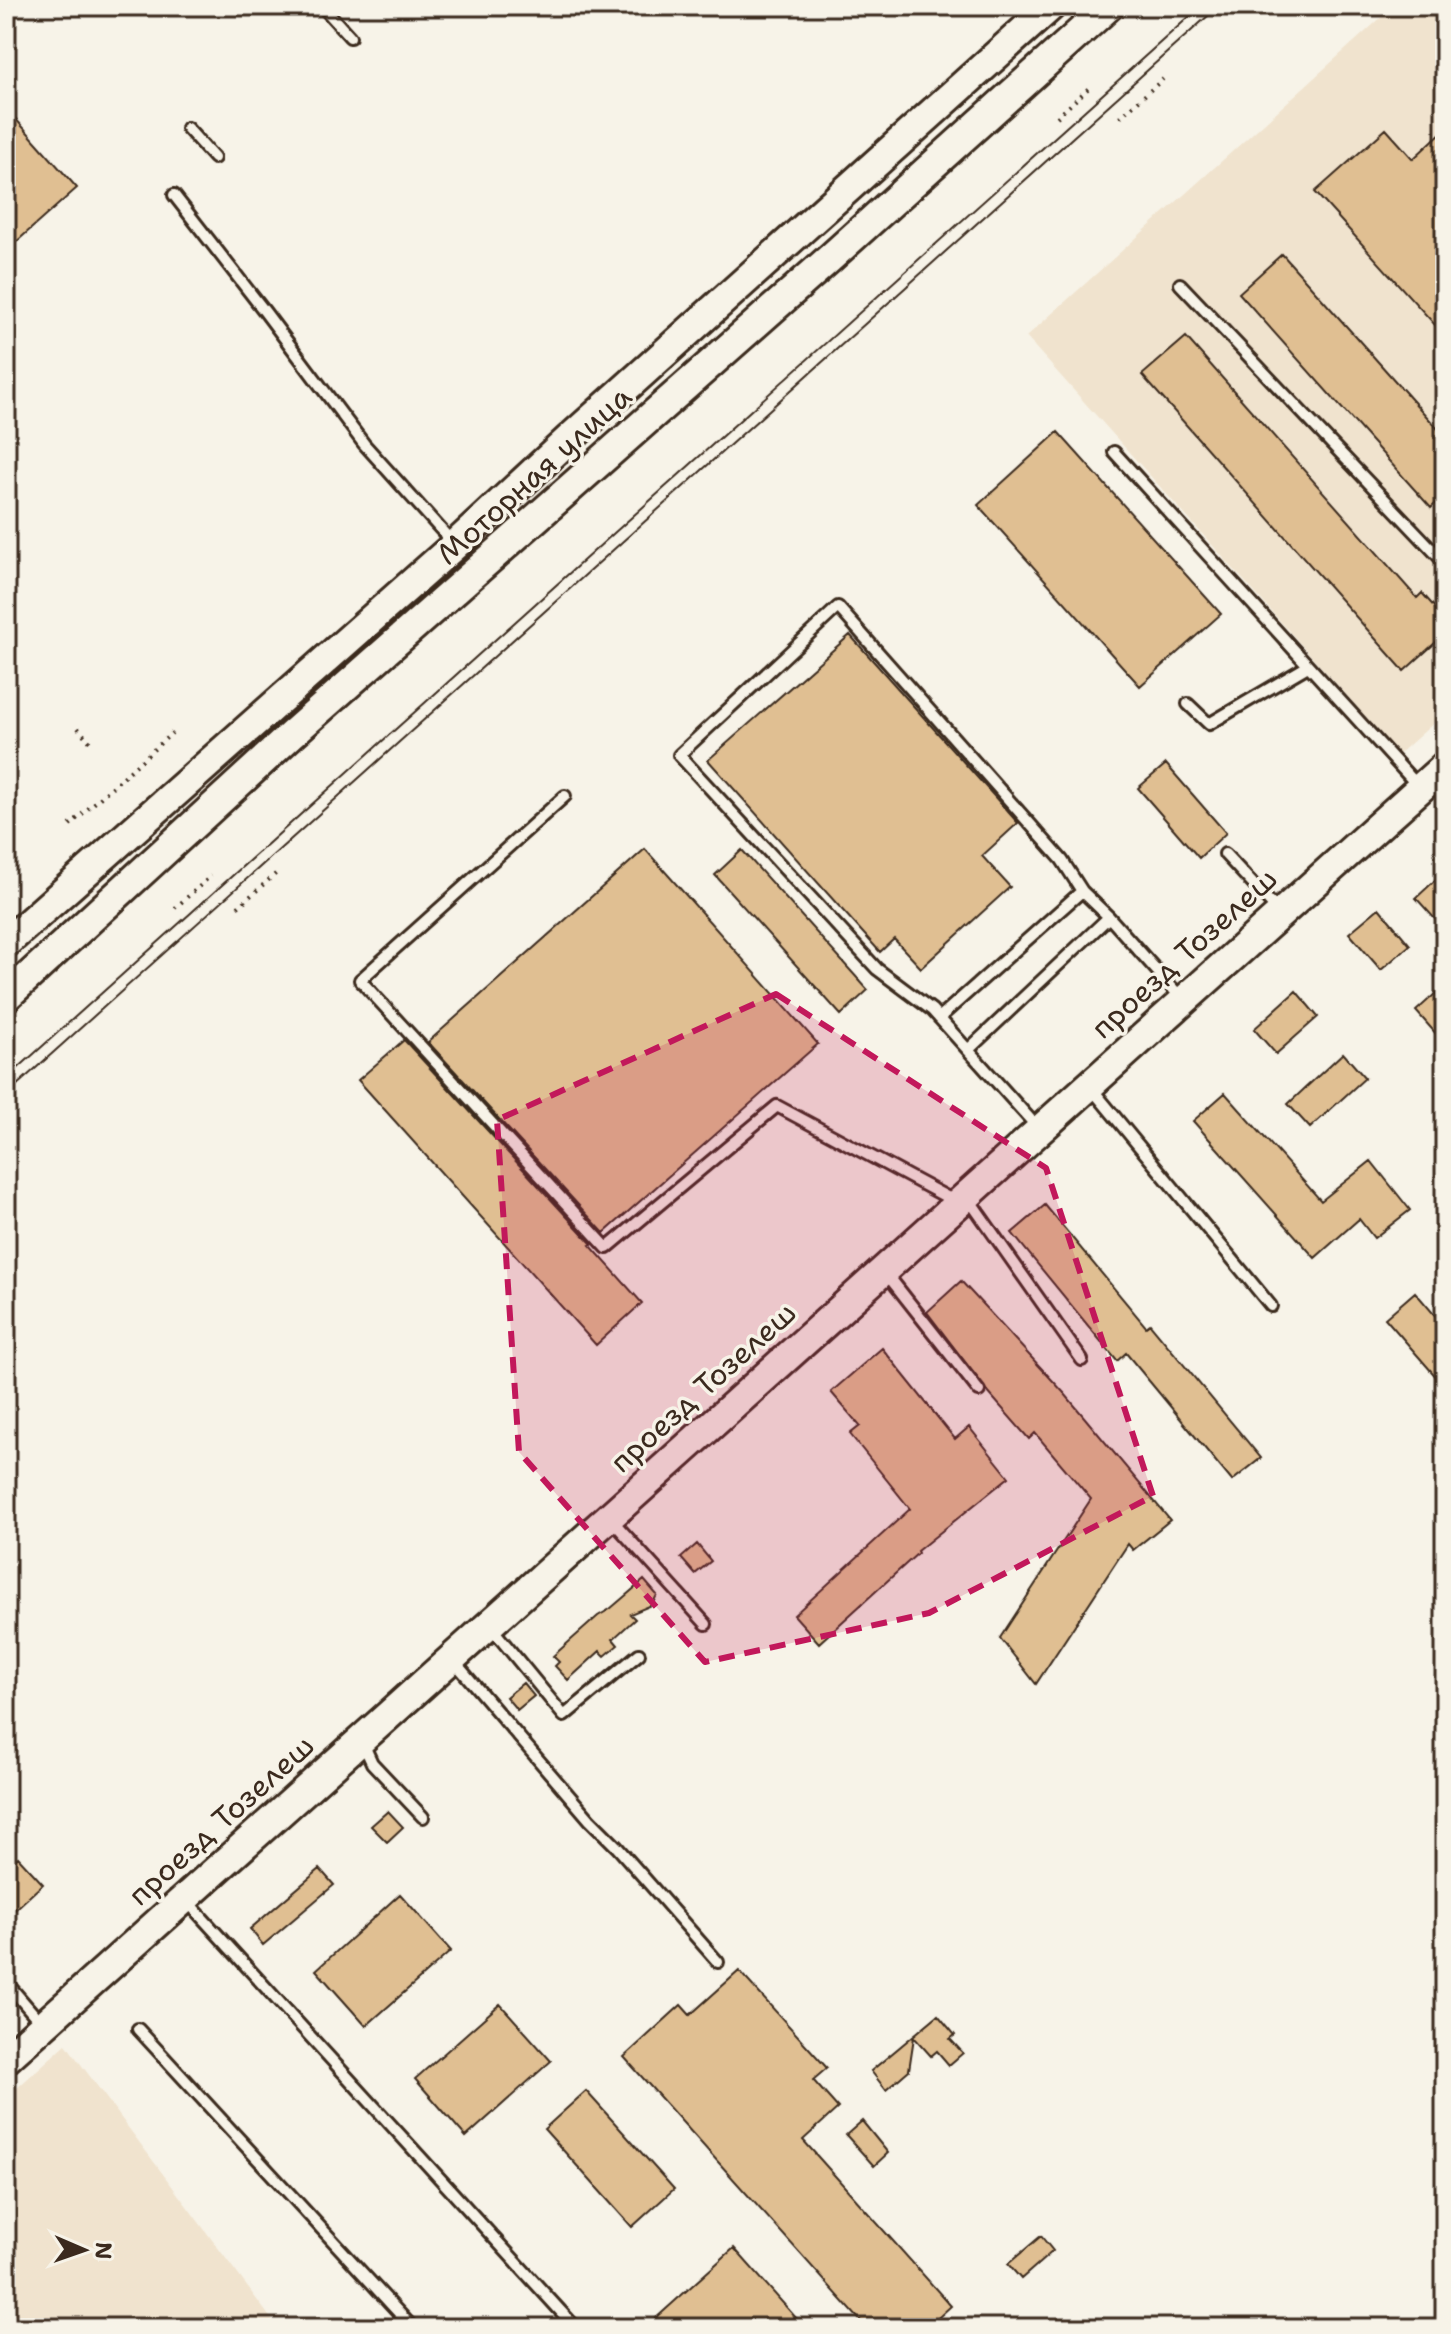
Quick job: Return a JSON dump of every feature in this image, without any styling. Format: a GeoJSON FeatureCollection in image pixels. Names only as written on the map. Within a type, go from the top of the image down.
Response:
{"type":"FeatureCollection","features":[{"type":"Feature","properties":{"kind":"main road","name":"Моторная улица"},"geometry":{"type":"LineString","coordinates":[[6,943],[455,545],[1051,6]]}},
{"type":"Feature","properties":{"kind":"main road","name":"Моторная улица"},"geometry":{"type":"LineString","coordinates":[[6,997],[291,735],[1109,6]]}},
{"type":"Feature","properties":{"kind":"main road"},"geometry":{"type":"LineString","coordinates":[[569,439],[594,467]]}},
{"type":"Feature","properties":{"kind":"main road","name":"проезд Тозелеш"},"geometry":{"type":"LineString","coordinates":[[6,2059],[1445,766]]}},
{"type":"Feature","properties":{"kind":"lane"},"geometry":{"type":"LineString","coordinates":[[322,6],[350,37]]}},
{"type":"Feature","properties":{"kind":"lane"},"geometry":{"type":"LineString","coordinates":[[187,128],[214,158]]}},
{"type":"Feature","properties":{"kind":"lane"},"geometry":{"type":"LineString","coordinates":[[174,195],[364,444],[455,545]]}},
{"type":"Feature","properties":{"kind":"lane"},"geometry":{"type":"LineString","coordinates":[[1180,284],[1445,563]]}},
{"type":"Feature","properties":{"kind":"lane"},"geometry":{"type":"LineString","coordinates":[[1114,452],[1420,788]]}},
{"type":"Feature","properties":{"kind":"lane"},"geometry":{"type":"LineString","coordinates":[[1039,1130],[939,1018],[877,969],[679,755],[838,607],[1062,860],[1082,891],[1183,1000]]}},
{"type":"Feature","properties":{"kind":"lane"},"geometry":{"type":"LineString","coordinates":[[1188,704],[1209,724],[1308,666]]}},
{"type":"Feature","properties":{"kind":"lane"},"geometry":{"type":"LineString","coordinates":[[565,796],[360,980],[607,1248],[777,1106],[962,1199],[1082,1360]]}},
{"type":"Feature","properties":{"kind":"lane"},"geometry":{"type":"LineString","coordinates":[[1225,854],[1280,913]]}},
{"type":"Feature","properties":{"kind":"lane"},"geometry":{"type":"LineString","coordinates":[[939,1018],[1082,891]]}},
{"type":"Feature","properties":{"kind":"lane"},"geometry":{"type":"LineString","coordinates":[[968,1050],[1109,917]]}},
{"type":"Feature","properties":{"kind":"lane"},"geometry":{"type":"LineString","coordinates":[[1089,1085],[1271,1306]]}},
{"type":"Feature","properties":{"kind":"lane"},"geometry":{"type":"LineString","coordinates":[[883,1270],[979,1391]]}},
{"type":"Feature","properties":{"kind":"lane"},"geometry":{"type":"LineString","coordinates":[[609,1517],[706,1624]]}},
{"type":"Feature","properties":{"kind":"lane"},"geometry":{"type":"LineString","coordinates":[[489,1625],[564,1716],[639,1654]]}},
{"type":"Feature","properties":{"kind":"lane"},"geometry":{"type":"LineString","coordinates":[[452,1658],[590,1820],[718,1962]]}},
{"type":"Feature","properties":{"kind":"lane"},"geometry":{"type":"LineString","coordinates":[[361,1739],[372,1763],[423,1817]]}},
{"type":"Feature","properties":{"kind":"lane"},"geometry":{"type":"LineString","coordinates":[[185,1898],[576,2328]]}},
{"type":"Feature","properties":{"kind":"lane"},"geometry":{"type":"LineString","coordinates":[[6,1982],[44,2025]]}},
{"type":"Feature","properties":{"kind":"lane"},"geometry":{"type":"LineString","coordinates":[[138,2029],[413,2328]]}},
{"type":"Feature","properties":{"kind":"path"},"geometry":{"type":"LineString","coordinates":[[1120,117],[1163,79]]}},
{"type":"Feature","properties":{"kind":"path"},"geometry":{"type":"LineString","coordinates":[[1057,117],[1092,85]]}},
{"type":"Feature","properties":{"kind":"path"},"geometry":{"type":"LineString","coordinates":[[78,728],[90,742]]}},
{"type":"Feature","properties":{"kind":"path"},"geometry":{"type":"LineString","coordinates":[[70,825],[172,733]]}},
{"type":"Feature","properties":{"kind":"path"},"geometry":{"type":"LineString","coordinates":[[238,907],[280,870]]}},
{"type":"Feature","properties":{"kind":"path"},"geometry":{"type":"LineString","coordinates":[[175,908],[211,876]]}},
{"type":"Feature","properties":{"kind":"highlighted area"},"geometry":{"type":"Polygon","coordinates":[[[776,994],[1046,1168],[1153,1496],[929,1613],[705,1662],[519,1452],[497,1120],[776,994]]]}},
{"type":"Feature","properties":{"kind":"shaded area"},"geometry":{"type":"Polygon","coordinates":[[[1394,6],[1445,6],[1445,713],[1399,754],[1026,337],[1394,6]]]}},
{"type":"Feature","properties":{"kind":"shaded area"},"geometry":{"type":"Polygon","coordinates":[[[66,2044],[278,2328],[6,2328],[6,2098],[66,2044]]]}},
{"type":"Feature","properties":{"kind":"building"},"geometry":{"type":"Polygon","coordinates":[[[6,108],[77,188],[6,251],[6,108]]]}},
{"type":"Feature","properties":{"kind":"building"},"geometry":{"type":"Polygon","coordinates":[[[1386,129],[1413,159],[1445,129],[1445,336],[1315,192],[1386,129]]]}},
{"type":"Feature","properties":{"kind":"building"},"geometry":{"type":"Polygon","coordinates":[[[1282,254],[1445,437],[1445,495],[1431,508],[1239,293],[1282,254]]]}},
{"type":"Feature","properties":{"kind":"building"},"geometry":{"type":"Polygon","coordinates":[[[1186,337],[1417,598],[1422,593],[1445,619],[1445,634],[1404,671],[1142,375],[1186,337]]]}},
{"type":"Feature","properties":{"kind":"building"},"geometry":{"type":"Polygon","coordinates":[[[1058,432],[1221,614],[1140,686],[978,505],[1058,432]]]}},
{"type":"Feature","properties":{"kind":"building"},"geometry":{"type":"Polygon","coordinates":[[[850,635],[1018,823],[982,856],[1010,887],[921,968],[894,939],[880,952],[708,760],[850,635]]]}},
{"type":"Feature","properties":{"kind":"building"},"geometry":{"type":"Polygon","coordinates":[[[1166,764],[1226,833],[1199,858],[1138,788],[1166,764]]]}},
{"type":"Feature","properties":{"kind":"building"},"geometry":{"type":"Polygon","coordinates":[[[645,849],[818,1044],[604,1233],[428,1042],[645,849]]]}},
{"type":"Feature","properties":{"kind":"building"},"geometry":{"type":"Polygon","coordinates":[[[742,850],[868,990],[841,1015],[715,875],[742,850]]]}},
{"type":"Feature","properties":{"kind":"building"},"geometry":{"type":"Polygon","coordinates":[[[1445,871],[1445,930],[1416,898],[1445,871]]]}},
{"type":"Feature","properties":{"kind":"building"},"geometry":{"type":"Polygon","coordinates":[[[1379,908],[1410,945],[1381,970],[1349,933],[1379,908]]]}},
{"type":"Feature","properties":{"kind":"building"},"geometry":{"type":"Polygon","coordinates":[[[1445,985],[1445,1044],[1416,1011],[1445,985]]]}},
{"type":"Feature","properties":{"kind":"building"},"geometry":{"type":"Polygon","coordinates":[[[1296,991],[1318,1017],[1276,1054],[1254,1029],[1296,991]]]}},
{"type":"Feature","properties":{"kind":"building"},"geometry":{"type":"Polygon","coordinates":[[[404,1040],[592,1244],[642,1303],[596,1345],[358,1080],[404,1040]]]}},
{"type":"Feature","properties":{"kind":"building"},"geometry":{"type":"Polygon","coordinates":[[[1343,1053],[1365,1078],[1310,1128],[1288,1104],[1343,1053]]]}},
{"type":"Feature","properties":{"kind":"building"},"geometry":{"type":"Polygon","coordinates":[[[1225,1093],[1321,1201],[1371,1161],[1410,1210],[1374,1238],[1359,1219],[1315,1258],[1193,1121],[1225,1093]]]}},
{"type":"Feature","properties":{"kind":"building"},"geometry":{"type":"Polygon","coordinates":[[[1045,1205],[1146,1327],[1150,1324],[1261,1458],[1232,1481],[1126,1353],[1117,1361],[1012,1233],[1045,1205]]]}},
{"type":"Feature","properties":{"kind":"building"},"geometry":{"type":"Polygon","coordinates":[[[961,1281],[1065,1394],[1170,1520],[1133,1550],[1128,1544],[1036,1684],[1000,1638],[1091,1499],[1035,1433],[1029,1439],[987,1391],[927,1312],[961,1281]]]}},
{"type":"Feature","properties":{"kind":"building"},"geometry":{"type":"Polygon","coordinates":[[[1415,1292],[1445,1327],[1445,1387],[1385,1318],[1415,1292]]]}},
{"type":"Feature","properties":{"kind":"building"},"geometry":{"type":"Polygon","coordinates":[[[882,1348],[955,1439],[969,1427],[1009,1477],[917,1551],[819,1643],[794,1615],[910,1509],[850,1434],[860,1426],[831,1392],[882,1348]]]}},
{"type":"Feature","properties":{"kind":"building"},"geometry":{"type":"Polygon","coordinates":[[[697,1544],[711,1561],[695,1574],[681,1558],[697,1544]]]}},
{"type":"Feature","properties":{"kind":"building"},"geometry":{"type":"Polygon","coordinates":[[[644,1580],[657,1595],[652,1605],[630,1614],[635,1619],[613,1639],[618,1645],[605,1656],[600,1651],[568,1680],[555,1666],[559,1662],[553,1656],[644,1580]]]}},
{"type":"Feature","properties":{"kind":"building"},"geometry":{"type":"Polygon","coordinates":[[[523,1683],[534,1696],[517,1710],[506,1697],[523,1683]]]}},
{"type":"Feature","properties":{"kind":"building"},"geometry":{"type":"Polygon","coordinates":[[[388,1811],[403,1827],[387,1842],[371,1826],[388,1811]]]}},
{"type":"Feature","properties":{"kind":"building"},"geometry":{"type":"Polygon","coordinates":[[[18,1857],[43,1884],[6,1918],[6,1868],[18,1857]]]}},
{"type":"Feature","properties":{"kind":"building"},"geometry":{"type":"Polygon","coordinates":[[[320,1869],[334,1885],[263,1945],[250,1929],[320,1869]]]}},
{"type":"Feature","properties":{"kind":"building"},"geometry":{"type":"Polygon","coordinates":[[[400,1894],[451,1951],[366,2026],[316,1970],[400,1894]]]}},
{"type":"Feature","properties":{"kind":"building"},"geometry":{"type":"Polygon","coordinates":[[[739,1971],[827,2068],[813,2080],[838,2108],[803,2140],[951,2306],[927,2328],[867,2328],[624,2057],[681,2005],[690,2015],[739,1971]]]}},
{"type":"Feature","properties":{"kind":"building"},"geometry":{"type":"Polygon","coordinates":[[[500,2004],[551,2061],[466,2137],[415,2079],[500,2004]]]}},
{"type":"Feature","properties":{"kind":"building"},"geometry":{"type":"Polygon","coordinates":[[[938,2015],[955,2035],[950,2039],[963,2053],[949,2065],[937,2051],[931,2056],[914,2037],[909,2070],[886,2090],[871,2071],[938,2015]]]}},
{"type":"Feature","properties":{"kind":"building"},"geometry":{"type":"Polygon","coordinates":[[[586,2091],[674,2189],[632,2227],[544,2129],[586,2091]]]}},
{"type":"Feature","properties":{"kind":"building"},"geometry":{"type":"Polygon","coordinates":[[[862,2121],[888,2153],[874,2166],[846,2135],[862,2121]]]}},
{"type":"Feature","properties":{"kind":"building"},"geometry":{"type":"Polygon","coordinates":[[[1041,2236],[1053,2251],[1021,2279],[1008,2264],[1041,2236]]]}},
{"type":"Feature","properties":{"kind":"building"},"geometry":{"type":"Polygon","coordinates":[[[734,2248],[805,2328],[645,2328],[734,2248]]]}},
{"type":"Feature","properties":{"kind":"tram line"},"geometry":{"type":"LineString","coordinates":[[6,1079],[1201,6]]}},
{"type":"Feature","properties":{"kind":"tram line"},"geometry":{"type":"LineString","coordinates":[[6,1095],[1219,6]]}}]}
